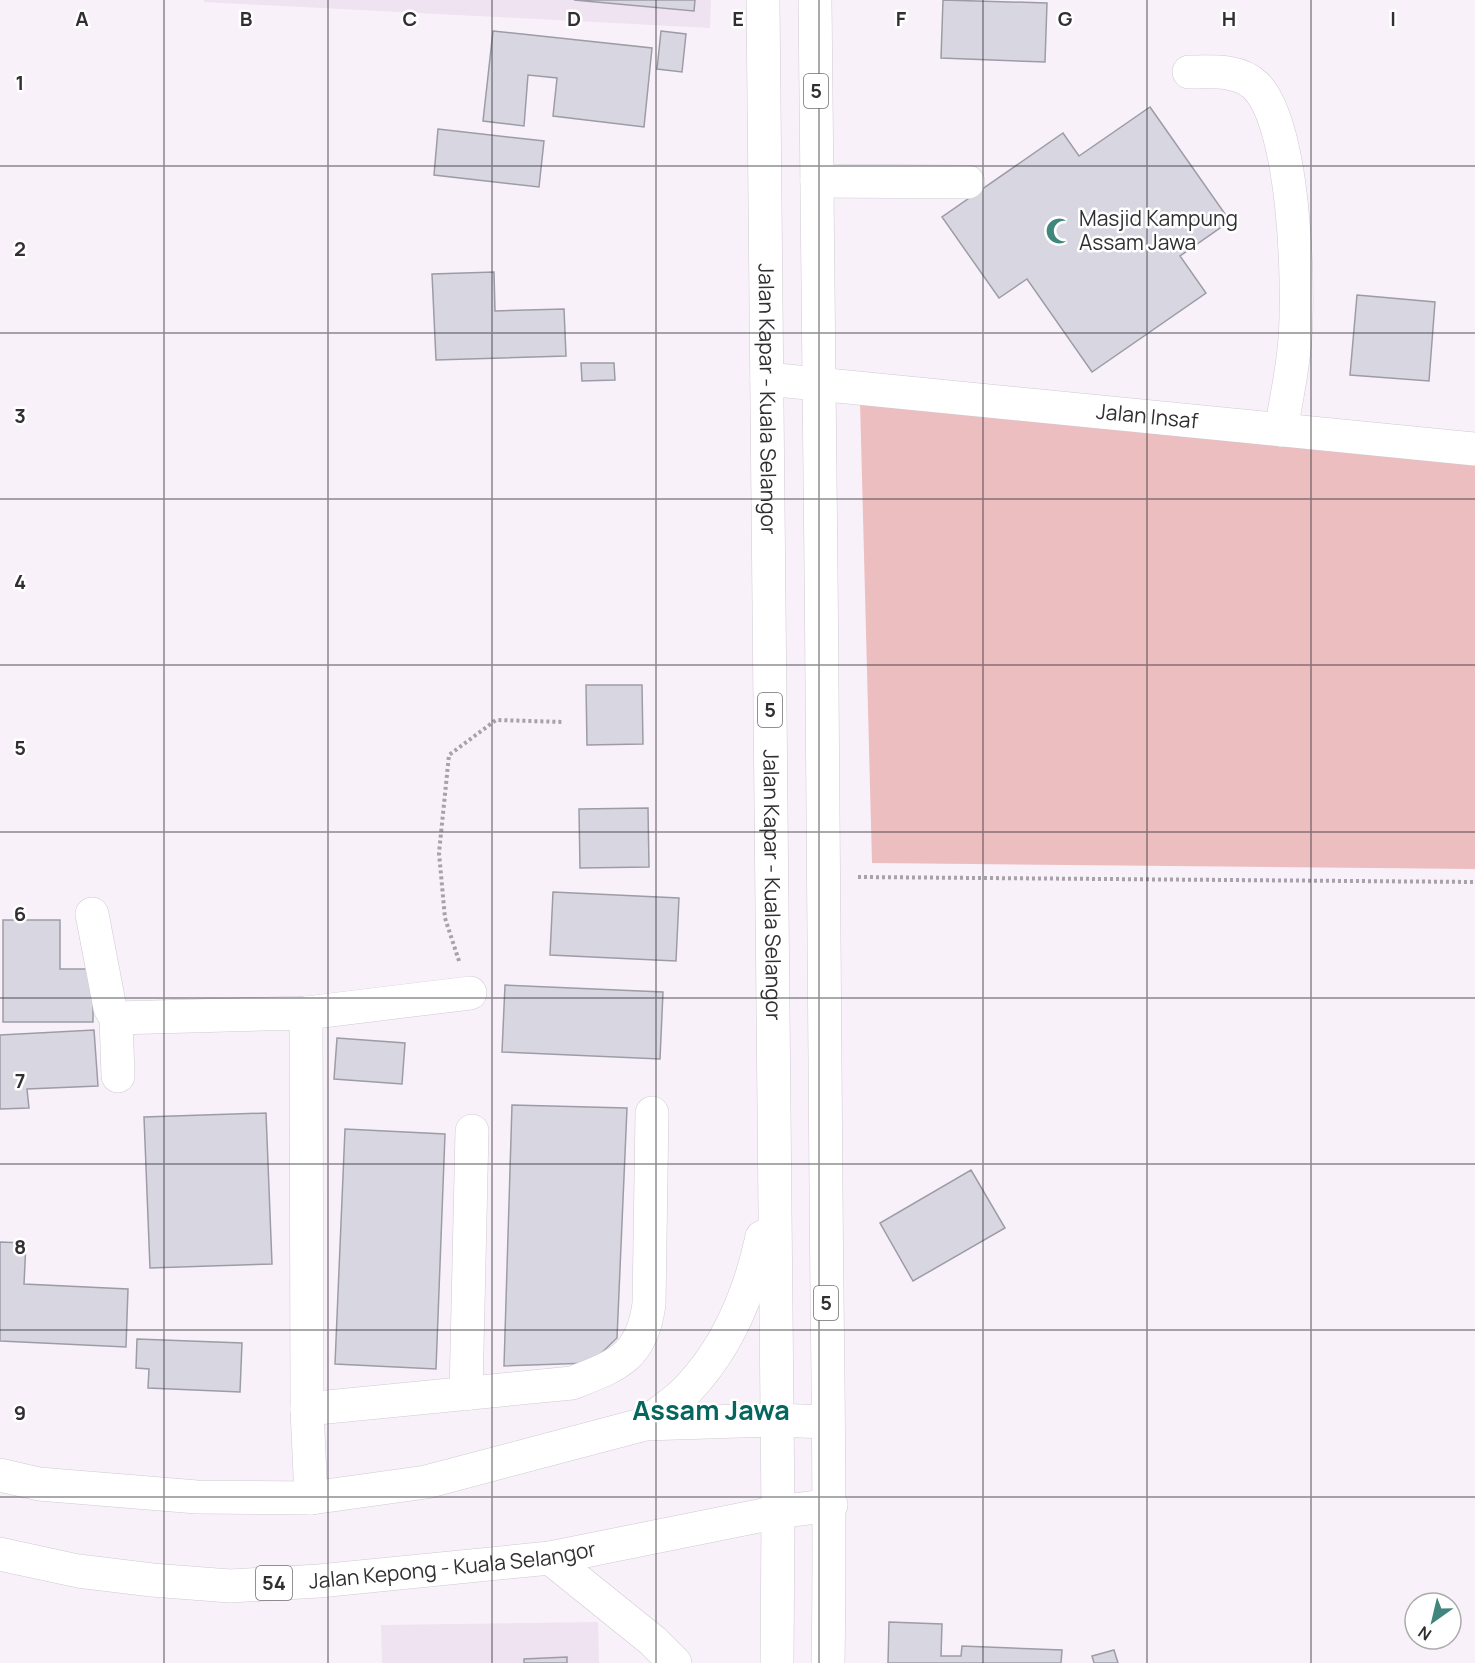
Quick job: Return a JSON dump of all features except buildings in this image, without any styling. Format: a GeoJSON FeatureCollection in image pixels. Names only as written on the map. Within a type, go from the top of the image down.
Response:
{"type":"FeatureCollection","features":[{"type":"Feature","properties":{"kind":"main road","name":"Jalan Kapar - Kuala Selangor"},"geometry":{"type":"LineString","coordinates":[[763,0],[775,1420],[778,1512],[777,1663]]}},
{"type":"Feature","properties":{"kind":"main road","name":"5"},"geometry":{"type":"LineString","coordinates":[[815,0],[827,1422],[831,1505],[828,1663]]}},
{"type":"Feature","properties":{"kind":"main road"},"geometry":{"type":"LineString","coordinates":[[1189,72],[1226,71],[1254,83],[1271,106],[1286,159],[1296,274],[1295,339],[1281,430]]}},
{"type":"Feature","properties":{"kind":"main road"},"geometry":{"type":"LineString","coordinates":[[817,181],[968,182]]}},
{"type":"Feature","properties":{"kind":"main road","name":"Jalan Insaf"},"geometry":{"type":"LineString","coordinates":[[766,379],[1475,449]]}},
{"type":"Feature","properties":{"kind":"main road"},"geometry":{"type":"LineString","coordinates":[[92,914],[110,1008],[116,1018],[118,1076]]}},
{"type":"Feature","properties":{"kind":"main road"},"geometry":{"type":"LineString","coordinates":[[116,1018],[306,1013],[470,993]]}},
{"type":"Feature","properties":{"kind":"main road"},"geometry":{"type":"LineString","coordinates":[[306,1013],[307,1409],[311,1498]]}},
{"type":"Feature","properties":{"kind":"main road"},"geometry":{"type":"LineString","coordinates":[[307,1409],[572,1383],[605,1370],[631,1353],[646,1328],[649,1304],[652,1113]]}},
{"type":"Feature","properties":{"kind":"main road"},"geometry":{"type":"LineString","coordinates":[[465,1394],[472,1131]]}},
{"type":"Feature","properties":{"kind":"main road"},"geometry":{"type":"LineString","coordinates":[[645,1424],[688,1389],[732,1329],[754,1273],[774,1184]]}},
{"type":"Feature","properties":{"kind":"main road"},"geometry":{"type":"LineString","coordinates":[[0,1475],[39,1484],[197,1497],[311,1498],[426,1482],[645,1424],[775,1420],[827,1422]]}},
{"type":"Feature","properties":{"kind":"main road","name":"Jalan Kepong - Kuala Selangor"},"geometry":{"type":"LineString","coordinates":[[0,1554],[78,1571],[230,1586],[319,1581],[550,1558],[778,1512],[831,1505]]}},
{"type":"Feature","properties":{"kind":"main road"},"geometry":{"type":"LineString","coordinates":[[550,1558],[653,1641],[675,1663]]}},
{"type":"Feature","properties":{"kind":"path"},"geometry":{"type":"LineString","coordinates":[[470,993],[445,918],[439,853],[449,755],[496,720],[564,722]]}},
{"type":"Feature","properties":{"kind":"path"},"geometry":{"type":"LineString","coordinates":[[824,877],[1475,882]]}},
{"type":"Feature","properties":{"kind":"shaded area"},"geometry":{"type":"Polygon","coordinates":[[[204,0],[711,0],[710,28],[204,2],[204,0]]]}},
{"type":"Feature","properties":{"kind":"shaded area"},"geometry":{"type":"Polygon","coordinates":[[[860,401],[1475,462],[1475,869],[872,863],[860,401]]]}},
{"type":"Feature","properties":{"kind":"shaded area"},"geometry":{"type":"Polygon","coordinates":[[[598,1622],[599,1663],[382,1663],[381,1625],[598,1622]]]}},
{"type":"Feature","properties":{"kind":"place","name":"Masjid Kampung Assam Jawa"},"geometry":{"type":"Point","coordinates":[1059,231]}},
{"type":"Feature","properties":{"kind":"district","name":"Assam Jawa"},"geometry":{"type":"Point","coordinates":[711,1411]}}]}
